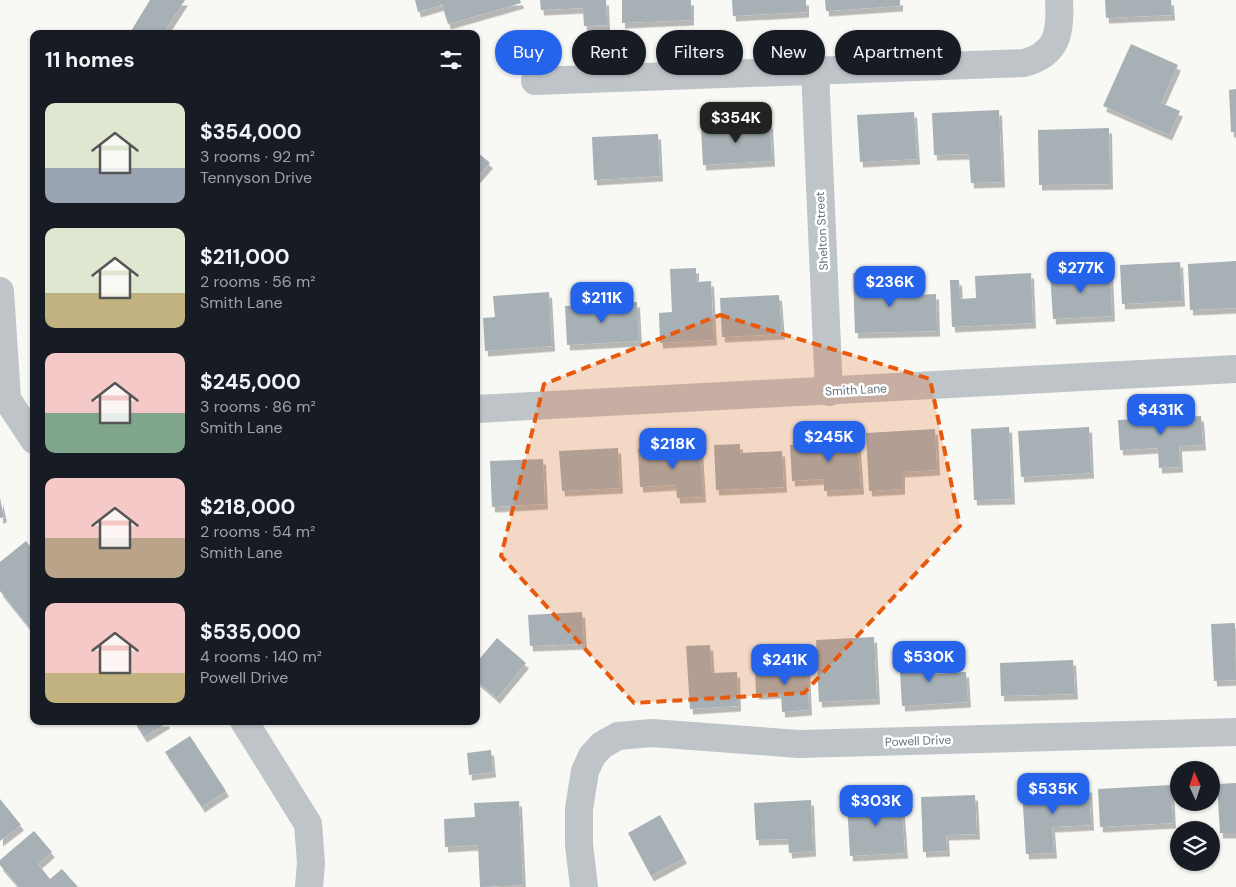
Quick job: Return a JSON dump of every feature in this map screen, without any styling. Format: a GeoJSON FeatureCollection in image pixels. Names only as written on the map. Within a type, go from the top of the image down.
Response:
{"type":"FeatureCollection","features":[{"type":"Feature","properties":{"kind":"street"},"geometry":{"type":"LineString","coordinates":[[825,71],[1024,64],[1039,60],[1058,38],[1059,0]]}},
{"type":"Feature","properties":{"kind":"street"},"geometry":{"type":"LineString","coordinates":[[535,81],[753,73]]}},
{"type":"Feature","properties":{"kind":"street","name":"Shelton Street"},"geometry":{"type":"LineString","coordinates":[[815,75],[829,392]]}},
{"type":"Feature","properties":{"kind":"street"},"geometry":{"type":"LineString","coordinates":[[0,291],[7,398],[30,434]]}},
{"type":"Feature","properties":{"kind":"street","name":"Smith Lane"},"geometry":{"type":"LineString","coordinates":[[480,409],[829,392],[1236,369]]}},
{"type":"Feature","properties":{"kind":"street"},"geometry":{"type":"LineString","coordinates":[[246,725],[308,824],[311,862],[309,887]]}},
{"type":"Feature","properties":{"kind":"street","name":"Powell Drive"},"geometry":{"type":"LineString","coordinates":[[584,887],[579,845],[579,809],[585,771],[592,756],[602,745],[618,736],[652,732],[799,744],[1236,732]]}},
{"type":"Feature","properties":{"kind":"highlighted area"},"geometry":{"type":"Polygon","coordinates":[[[720,315],[930,379],[960,526],[804,693],[634,703],[501,556],[544,384],[720,315]]]}},
{"type":"Feature","properties":{"kind":"building"},"geometry":{"type":"Polygon","coordinates":[[[150,0],[185,0],[166,30],[132,30],[150,0]]]}},
{"type":"Feature","properties":{"kind":"building"},"geometry":{"type":"Polygon","coordinates":[[[415,0],[520,0],[521,3],[448,24],[442,5],[418,12],[415,0]]]}},
{"type":"Feature","properties":{"kind":"building"},"geometry":{"type":"Polygon","coordinates":[[[540,0],[606,0],[607,25],[584,26],[583,8],[541,10],[540,0]]]}},
{"type":"Feature","properties":{"kind":"building"},"geometry":{"type":"Polygon","coordinates":[[[622,0],[691,0],[691,20],[622,23],[622,0]]]}},
{"type":"Feature","properties":{"kind":"building"},"geometry":{"type":"Polygon","coordinates":[[[732,0],[806,0],[806,12],[733,16],[732,0]]]}},
{"type":"Feature","properties":{"kind":"building"},"geometry":{"type":"Polygon","coordinates":[[[825,0],[900,0],[900,6],[826,11],[825,0]]]}},
{"type":"Feature","properties":{"kind":"building"},"geometry":{"type":"Polygon","coordinates":[[[1105,0],[1171,0],[1172,15],[1106,18],[1105,0]]]}},
{"type":"Feature","properties":{"kind":"building"},"geometry":{"type":"Polygon","coordinates":[[[1131,44],[1178,65],[1161,103],[1180,111],[1169,135],[1103,106],[1131,44]]]}},
{"type":"Feature","properties":{"kind":"building"},"geometry":{"type":"Polygon","coordinates":[[[1236,89],[1236,132],[1231,132],[1229,90],[1236,89]]]}},
{"type":"Feature","properties":{"kind":"building"},"geometry":{"type":"Polygon","coordinates":[[[999,110],[1002,182],[971,183],[969,154],[934,155],[932,113],[999,110]]]}},
{"type":"Feature","properties":{"kind":"building"},"geometry":{"type":"Polygon","coordinates":[[[914,112],[917,159],[860,162],[857,115],[914,112]]]}},
{"type":"Feature","properties":{"kind":"building"},"geometry":{"type":"Polygon","coordinates":[[[770,123],[772,161],[703,165],[701,127],[770,123]]]}},
{"type":"Feature","properties":{"kind":"building"},"geometry":{"type":"Polygon","coordinates":[[[1109,128],[1110,184],[1039,185],[1038,130],[1109,128]]]}},
{"type":"Feature","properties":{"kind":"building"},"geometry":{"type":"Polygon","coordinates":[[[658,134],[660,176],[594,180],[592,137],[658,134]]]}},
{"type":"Feature","properties":{"kind":"building"},"geometry":{"type":"Polygon","coordinates":[[[480,154],[490,163],[480,174],[480,154]]]}},
{"type":"Feature","properties":{"kind":"building"},"geometry":{"type":"Polygon","coordinates":[[[1236,261],[1236,308],[1190,310],[1188,264],[1236,261]]]}},
{"type":"Feature","properties":{"kind":"building"},"geometry":{"type":"Polygon","coordinates":[[[1180,262],[1182,301],[1122,304],[1120,265],[1180,262]]]}},
{"type":"Feature","properties":{"kind":"building"},"geometry":{"type":"Polygon","coordinates":[[[696,268],[696,282],[711,281],[714,340],[660,343],[659,313],[672,312],[670,269],[696,268]]]}},
{"type":"Feature","properties":{"kind":"building"},"geometry":{"type":"Polygon","coordinates":[[[1110,269],[1112,316],[1053,319],[1050,272],[1110,269]]]}},
{"type":"Feature","properties":{"kind":"building"},"geometry":{"type":"Polygon","coordinates":[[[881,272],[882,296],[936,294],[937,331],[855,333],[853,273],[881,272]]]}},
{"type":"Feature","properties":{"kind":"building"},"geometry":{"type":"Polygon","coordinates":[[[1031,273],[1033,323],[952,327],[950,280],[959,280],[960,299],[976,298],[975,276],[1031,273]]]}},
{"type":"Feature","properties":{"kind":"building"},"geometry":{"type":"Polygon","coordinates":[[[549,292],[552,346],[485,351],[483,318],[495,317],[493,296],[549,292]]]}},
{"type":"Feature","properties":{"kind":"building"},"geometry":{"type":"Polygon","coordinates":[[[779,295],[782,334],[722,337],[720,298],[779,295]]]}},
{"type":"Feature","properties":{"kind":"building"},"geometry":{"type":"Polygon","coordinates":[[[637,302],[639,341],[567,345],[565,306],[637,302]]]}},
{"type":"Feature","properties":{"kind":"building"},"geometry":{"type":"Polygon","coordinates":[[[1201,416],[1203,445],[1179,446],[1180,467],[1159,468],[1158,448],[1120,450],[1118,420],[1201,416]]]}},
{"type":"Feature","properties":{"kind":"building"},"geometry":{"type":"Polygon","coordinates":[[[1009,427],[1012,499],[974,500],[971,429],[1009,427]]]}},
{"type":"Feature","properties":{"kind":"building"},"geometry":{"type":"Polygon","coordinates":[[[1089,427],[1091,473],[1021,477],[1018,431],[1089,427]]]}},
{"type":"Feature","properties":{"kind":"building"},"geometry":{"type":"Polygon","coordinates":[[[935,429],[937,470],[902,472],[902,489],[869,491],[866,433],[935,429]]]}},
{"type":"Feature","properties":{"kind":"building"},"geometry":{"type":"Polygon","coordinates":[[[857,434],[861,489],[824,491],[824,479],[792,481],[790,445],[829,443],[829,435],[857,434]]]}},
{"type":"Feature","properties":{"kind":"building"},"geometry":{"type":"Polygon","coordinates":[[[740,444],[740,453],[782,451],[784,487],[716,490],[714,445],[740,444]]]}},
{"type":"Feature","properties":{"kind":"building"},"geometry":{"type":"Polygon","coordinates":[[[700,446],[703,497],[677,498],[676,485],[640,487],[638,449],[700,446]]]}},
{"type":"Feature","properties":{"kind":"building"},"geometry":{"type":"Polygon","coordinates":[[[618,448],[620,488],[562,491],[559,451],[618,448]]]}},
{"type":"Feature","properties":{"kind":"building"},"geometry":{"type":"Polygon","coordinates":[[[543,459],[545,504],[492,507],[490,461],[543,459]]]}},
{"type":"Feature","properties":{"kind":"building"},"geometry":{"type":"Polygon","coordinates":[[[0,498],[4,517],[0,518],[0,498]]]}},
{"type":"Feature","properties":{"kind":"building"},"geometry":{"type":"Polygon","coordinates":[[[26,541],[30,546],[29,627],[0,591],[0,562],[26,541]]]}},
{"type":"Feature","properties":{"kind":"building"},"geometry":{"type":"Polygon","coordinates":[[[582,612],[584,644],[530,646],[528,615],[582,612]]]}},
{"type":"Feature","properties":{"kind":"building"},"geometry":{"type":"Polygon","coordinates":[[[1235,623],[1236,680],[1214,681],[1211,624],[1235,623]]]}},
{"type":"Feature","properties":{"kind":"building"},"geometry":{"type":"Polygon","coordinates":[[[874,637],[877,699],[819,702],[816,640],[874,637]]]}},
{"type":"Feature","properties":{"kind":"building"},"geometry":{"type":"Polygon","coordinates":[[[497,638],[526,663],[497,698],[480,683],[480,658],[497,638]]]}},
{"type":"Feature","properties":{"kind":"building"},"geometry":{"type":"Polygon","coordinates":[[[710,645],[712,673],[737,672],[738,706],[690,709],[686,646],[710,645]]]}},
{"type":"Feature","properties":{"kind":"building"},"geometry":{"type":"Polygon","coordinates":[[[931,653],[933,674],[966,672],[968,702],[902,706],[899,655],[931,653]]]}},
{"type":"Feature","properties":{"kind":"building"},"geometry":{"type":"Polygon","coordinates":[[[1073,660],[1075,694],[1001,696],[1000,663],[1073,660]]]}},
{"type":"Feature","properties":{"kind":"building"},"geometry":{"type":"Polygon","coordinates":[[[807,666],[809,710],[782,712],[781,693],[756,694],[755,669],[807,666]]]}},
{"type":"Feature","properties":{"kind":"building"},"geometry":{"type":"Polygon","coordinates":[[[136,725],[164,725],[144,737],[136,725]]]}},
{"type":"Feature","properties":{"kind":"building"},"geometry":{"type":"Polygon","coordinates":[[[190,736],[226,791],[202,807],[165,752],[190,736]]]}},
{"type":"Feature","properties":{"kind":"building"},"geometry":{"type":"Polygon","coordinates":[[[491,750],[493,772],[469,775],[467,753],[491,750]]]}},
{"type":"Feature","properties":{"kind":"building"},"geometry":{"type":"Polygon","coordinates":[[[1236,783],[1236,833],[1220,833],[1220,784],[1236,783]]]}},
{"type":"Feature","properties":{"kind":"building"},"geometry":{"type":"Polygon","coordinates":[[[1170,785],[1170,811],[1172,811],[1173,821],[1170,821],[1170,823],[1100,827],[1098,789],[1170,785]]]}},
{"type":"Feature","properties":{"kind":"building"},"geometry":{"type":"Polygon","coordinates":[[[1089,787],[1091,825],[1052,827],[1054,853],[1026,854],[1022,791],[1089,787]]]}},
{"type":"Feature","properties":{"kind":"building"},"geometry":{"type":"Polygon","coordinates":[[[975,795],[977,834],[946,835],[947,851],[923,852],[921,797],[975,795]]]}},
{"type":"Feature","properties":{"kind":"building"},"geometry":{"type":"Polygon","coordinates":[[[901,798],[905,853],[850,856],[847,802],[901,798]]]}},
{"type":"Feature","properties":{"kind":"building"},"geometry":{"type":"Polygon","coordinates":[[[0,799],[21,825],[0,841],[0,799]]]}},
{"type":"Feature","properties":{"kind":"building"},"geometry":{"type":"Polygon","coordinates":[[[811,800],[813,851],[789,853],[788,839],[756,840],[754,803],[811,800]]]}},
{"type":"Feature","properties":{"kind":"building"},"geometry":{"type":"Polygon","coordinates":[[[519,801],[523,885],[480,887],[478,845],[445,847],[444,819],[475,817],[474,803],[519,801]]]}},
{"type":"Feature","properties":{"kind":"building"},"geometry":{"type":"Polygon","coordinates":[[[660,815],[684,858],[651,876],[628,833],[660,815]]]}},
{"type":"Feature","properties":{"kind":"building"},"geometry":{"type":"Polygon","coordinates":[[[34,831],[52,852],[38,864],[50,879],[62,869],[78,887],[19,887],[0,865],[0,860],[34,831]]]}}]}
